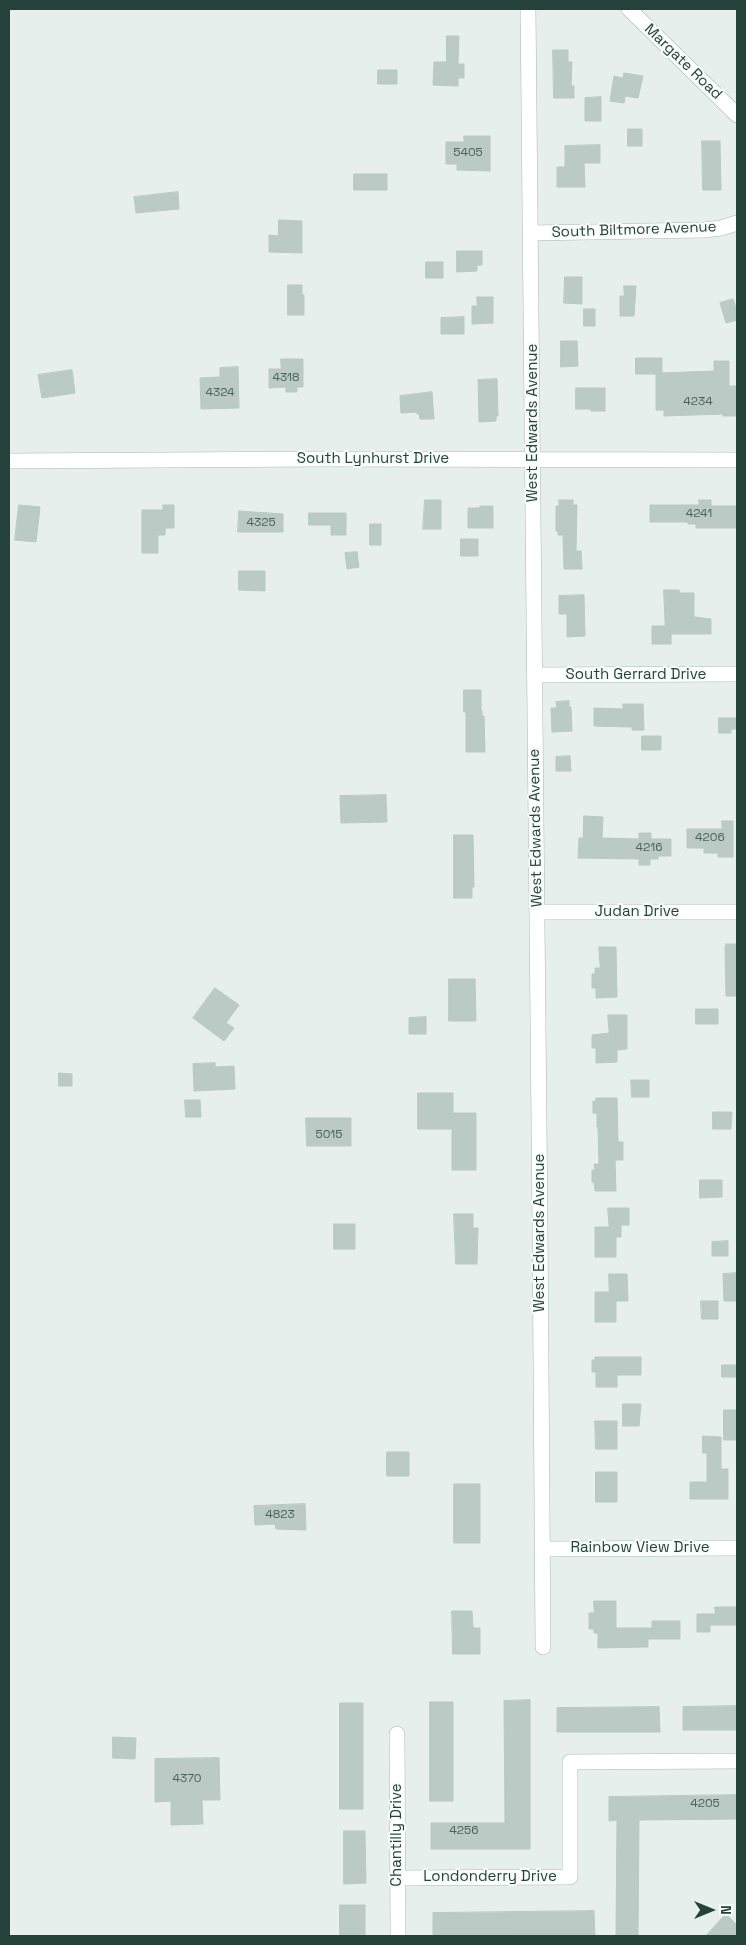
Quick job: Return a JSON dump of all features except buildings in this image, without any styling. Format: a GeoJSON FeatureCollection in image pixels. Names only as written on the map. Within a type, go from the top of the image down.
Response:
{"type":"FeatureCollection","features":[{"type":"Feature","properties":{"kind":"street","name":"West Edwards Avenue"},"geometry":{"type":"LineString","coordinates":[[528,9],[538,912],[543,1647]]}},
{"type":"Feature","properties":{"kind":"street","name":"Margate Road"},"geometry":{"type":"LineString","coordinates":[[628,9],[737,115]]}},
{"type":"Feature","properties":{"kind":"street","name":"South Biltmore Avenue"},"geometry":{"type":"LineString","coordinates":[[531,233],[704,230],[737,223]]}},
{"type":"Feature","properties":{"kind":"street","name":"South Lynhurst Drive"},"geometry":{"type":"LineString","coordinates":[[9,461],[737,460]]}},
{"type":"Feature","properties":{"kind":"street","name":"South Gerrard Drive"},"geometry":{"type":"LineString","coordinates":[[534,675],[737,674]]}},
{"type":"Feature","properties":{"kind":"street","name":"Judan Drive"},"geometry":{"type":"LineString","coordinates":[[538,912],[737,912]]}},
{"type":"Feature","properties":{"kind":"street","name":"Rainbow View Drive"},"geometry":{"type":"LineString","coordinates":[[542,1548],[737,1548]]}},
{"type":"Feature","properties":{"kind":"street","name":"Chantilly Drive"},"geometry":{"type":"LineString","coordinates":[[397,1734],[398,1936]]}},
{"type":"Feature","properties":{"kind":"street","name":"Londonderry Drive"},"geometry":{"type":"LineString","coordinates":[[398,1878],[570,1877],[570,1762],[737,1761]]}}]}
